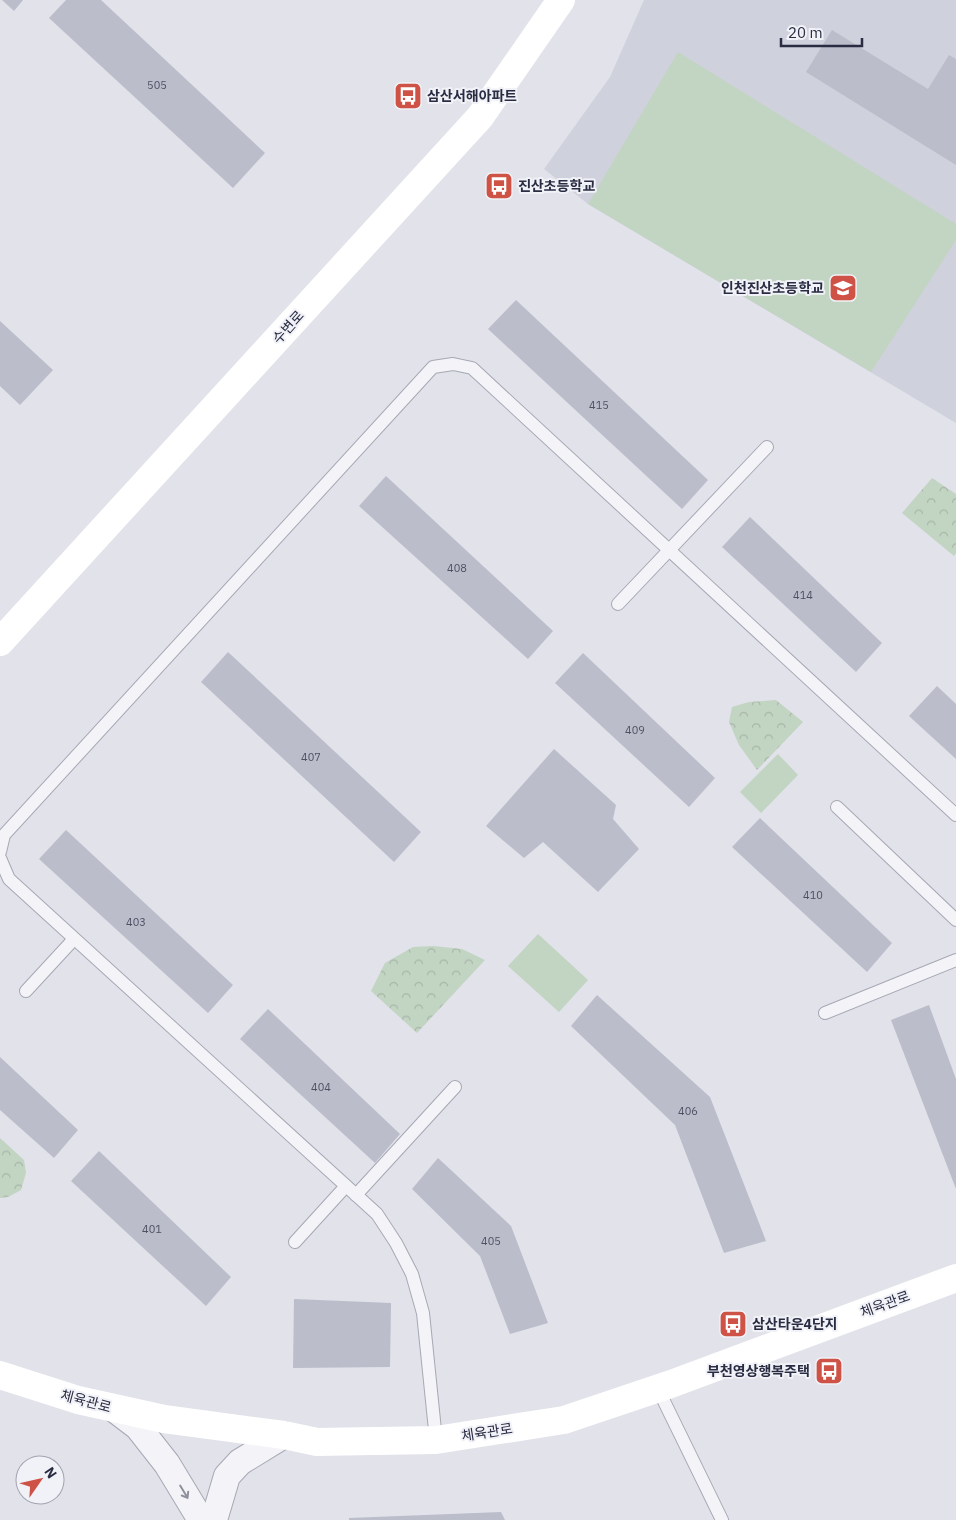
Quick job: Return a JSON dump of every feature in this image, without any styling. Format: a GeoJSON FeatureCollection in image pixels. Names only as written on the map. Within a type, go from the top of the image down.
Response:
{"type":"FeatureCollection","features":[{"type":"Feature","properties":{"kind":"street","name":"수변로"},"geometry":{"type":"LineString","coordinates":[[0,642],[480,117],[561,0]]}},
{"type":"Feature","properties":{"kind":"street","name":"체육관로"},"geometry":{"type":"LineString","coordinates":[[0,1374],[78,1400],[164,1419],[284,1435],[317,1442],[436,1440],[564,1420],[658,1389],[956,1278]]}},
{"type":"Feature","properties":{"kind":"street"},"geometry":{"type":"LineString","coordinates":[[113,1408],[138,1427],[167,1464],[201,1520]]}},
{"type":"Feature","properties":{"kind":"street"},"geometry":{"type":"LineString","coordinates":[[214,1520],[227,1476],[240,1462],[284,1435]]}},
{"type":"Feature","properties":{"kind":"lane"},"geometry":{"type":"LineString","coordinates":[[0,852],[4,835],[433,367],[453,364],[472,368],[956,815]]}},
{"type":"Feature","properties":{"kind":"lane"},"geometry":{"type":"LineString","coordinates":[[618,604],[767,447]]}},
{"type":"Feature","properties":{"kind":"lane"},"geometry":{"type":"LineString","coordinates":[[837,807],[956,920]]}},
{"type":"Feature","properties":{"kind":"lane"},"geometry":{"type":"LineString","coordinates":[[0,858],[9,879],[377,1214],[396,1243],[412,1274],[423,1313],[436,1440]]}},
{"type":"Feature","properties":{"kind":"lane"},"geometry":{"type":"LineString","coordinates":[[26,991],[74,939]]}},
{"type":"Feature","properties":{"kind":"lane"},"geometry":{"type":"LineString","coordinates":[[825,1013],[956,960]]}},
{"type":"Feature","properties":{"kind":"lane"},"geometry":{"type":"LineString","coordinates":[[295,1242],[351,1191],[456,1087]]}},
{"type":"Feature","properties":{"kind":"lane"},"geometry":{"type":"LineString","coordinates":[[658,1389],[722,1520]]}},
{"type":"Feature","properties":{"kind":"shaded area","name":"인천진산초등학교"},"geometry":{"type":"Polygon","coordinates":[[[644,0],[956,0],[956,423],[588,204],[544,169],[610,77],[644,0]]]}},
{"type":"Feature","properties":{"kind":"green space"},"geometry":{"type":"Polygon","coordinates":[[[678,52],[956,224],[956,240],[871,372],[588,204],[678,52]]]}},
{"type":"Feature","properties":{"kind":"green space"},"geometry":{"type":"Polygon","coordinates":[[[932,478],[956,494],[956,553],[954,556],[902,513],[932,478]]]}},
{"type":"Feature","properties":{"kind":"green space"},"geometry":{"type":"Polygon","coordinates":[[[776,700],[803,722],[757,770],[739,745],[729,722],[732,707],[749,702],[776,700]]]}},
{"type":"Feature","properties":{"kind":"green space"},"geometry":{"type":"Polygon","coordinates":[[[778,754],[798,775],[761,813],[740,792],[778,754]]]}},
{"type":"Feature","properties":{"kind":"green space"},"geometry":{"type":"Polygon","coordinates":[[[538,934],[588,980],[559,1012],[508,966],[538,934]]]}},
{"type":"Feature","properties":{"kind":"green space"},"geometry":{"type":"Polygon","coordinates":[[[433,946],[462,949],[485,960],[417,1033],[371,991],[385,963],[413,947],[433,946]]]}},
{"type":"Feature","properties":{"kind":"green space"},"geometry":{"type":"Polygon","coordinates":[[[0,1138],[24,1160],[26,1173],[21,1190],[8,1197],[0,1198],[0,1138]]]}},
{"type":"Feature","properties":{"kind":"building"},"geometry":{"type":"Polygon","coordinates":[[[2,0],[23,0],[14,11],[2,0]]]}},
{"type":"Feature","properties":{"kind":"building"},"geometry":{"type":"Polygon","coordinates":[[[66,0],[101,0],[265,153],[233,188],[49,18],[66,0]]]}},
{"type":"Feature","properties":{"kind":"building"},"geometry":{"type":"Polygon","coordinates":[[[832,30],[928,89],[949,55],[956,59],[956,165],[806,72],[832,30]]]}},
{"type":"Feature","properties":{"kind":"building"},"geometry":{"type":"Polygon","coordinates":[[[516,300],[708,480],[682,509],[488,329],[516,300]]]}},
{"type":"Feature","properties":{"kind":"building"},"geometry":{"type":"Polygon","coordinates":[[[0,321],[53,370],[20,405],[0,386],[0,321]]]}},
{"type":"Feature","properties":{"kind":"building"},"geometry":{"type":"Polygon","coordinates":[[[386,476],[553,631],[528,659],[359,506],[386,476]]]}},
{"type":"Feature","properties":{"kind":"building"},"geometry":{"type":"Polygon","coordinates":[[[750,517],[882,643],[856,672],[722,547],[750,517]]]}},
{"type":"Feature","properties":{"kind":"building"},"geometry":{"type":"Polygon","coordinates":[[[228,652],[421,832],[394,862],[201,682],[228,652]]]}},
{"type":"Feature","properties":{"kind":"building"},"geometry":{"type":"Polygon","coordinates":[[[583,653],[715,778],[689,807],[555,683],[583,653]]]}},
{"type":"Feature","properties":{"kind":"building"},"geometry":{"type":"Polygon","coordinates":[[[937,686],[956,704],[956,759],[909,716],[937,686]]]}},
{"type":"Feature","properties":{"kind":"building"},"geometry":{"type":"Polygon","coordinates":[[[554,749],[616,805],[613,819],[639,849],[598,892],[543,842],[524,858],[486,826],[554,749]]]}},
{"type":"Feature","properties":{"kind":"building"},"geometry":{"type":"Polygon","coordinates":[[[760,818],[892,943],[867,972],[732,847],[760,818]]]}},
{"type":"Feature","properties":{"kind":"building"},"geometry":{"type":"Polygon","coordinates":[[[66,830],[233,985],[208,1013],[39,859],[66,830]]]}},
{"type":"Feature","properties":{"kind":"building"},"geometry":{"type":"Polygon","coordinates":[[[597,995],[710,1097],[766,1241],[724,1253],[675,1125],[571,1026],[597,995]]]}},
{"type":"Feature","properties":{"kind":"building"},"geometry":{"type":"Polygon","coordinates":[[[929,1005],[956,1079],[956,1189],[891,1020],[929,1005]]]}},
{"type":"Feature","properties":{"kind":"building"},"geometry":{"type":"Polygon","coordinates":[[[268,1009],[400,1134],[375,1163],[240,1039],[268,1009]]]}},
{"type":"Feature","properties":{"kind":"building"},"geometry":{"type":"Polygon","coordinates":[[[0,1057],[78,1130],[54,1158],[0,1110],[0,1057]]]}},
{"type":"Feature","properties":{"kind":"building"},"geometry":{"type":"Polygon","coordinates":[[[99,1151],[231,1277],[206,1306],[71,1181],[99,1151]]]}},
{"type":"Feature","properties":{"kind":"building"},"geometry":{"type":"Polygon","coordinates":[[[438,1158],[511,1226],[548,1323],[510,1334],[480,1256],[412,1189],[438,1158]]]}},
{"type":"Feature","properties":{"kind":"building"},"geometry":{"type":"Polygon","coordinates":[[[294,1299],[391,1303],[390,1367],[293,1368],[294,1299]]]}},
{"type":"Feature","properties":{"kind":"building"},"geometry":{"type":"Polygon","coordinates":[[[501,1512],[505,1520],[349,1520],[349,1518],[501,1512]]]}},
{"type":"Feature","properties":{"kind":"place","name":"삼산서해아파트"},"geometry":{"type":"Point","coordinates":[408,96]}},
{"type":"Feature","properties":{"kind":"place","name":"진산초등학교"},"geometry":{"type":"Point","coordinates":[499,186]}},
{"type":"Feature","properties":{"kind":"place","name":"인천진산초등학교"},"geometry":{"type":"Point","coordinates":[843,288]}},
{"type":"Feature","properties":{"kind":"place","name":"삼산타운4단지"},"geometry":{"type":"Point","coordinates":[733,1324]}},
{"type":"Feature","properties":{"kind":"place","name":"부천영상행복주택"},"geometry":{"type":"Point","coordinates":[829,1371]}}]}
